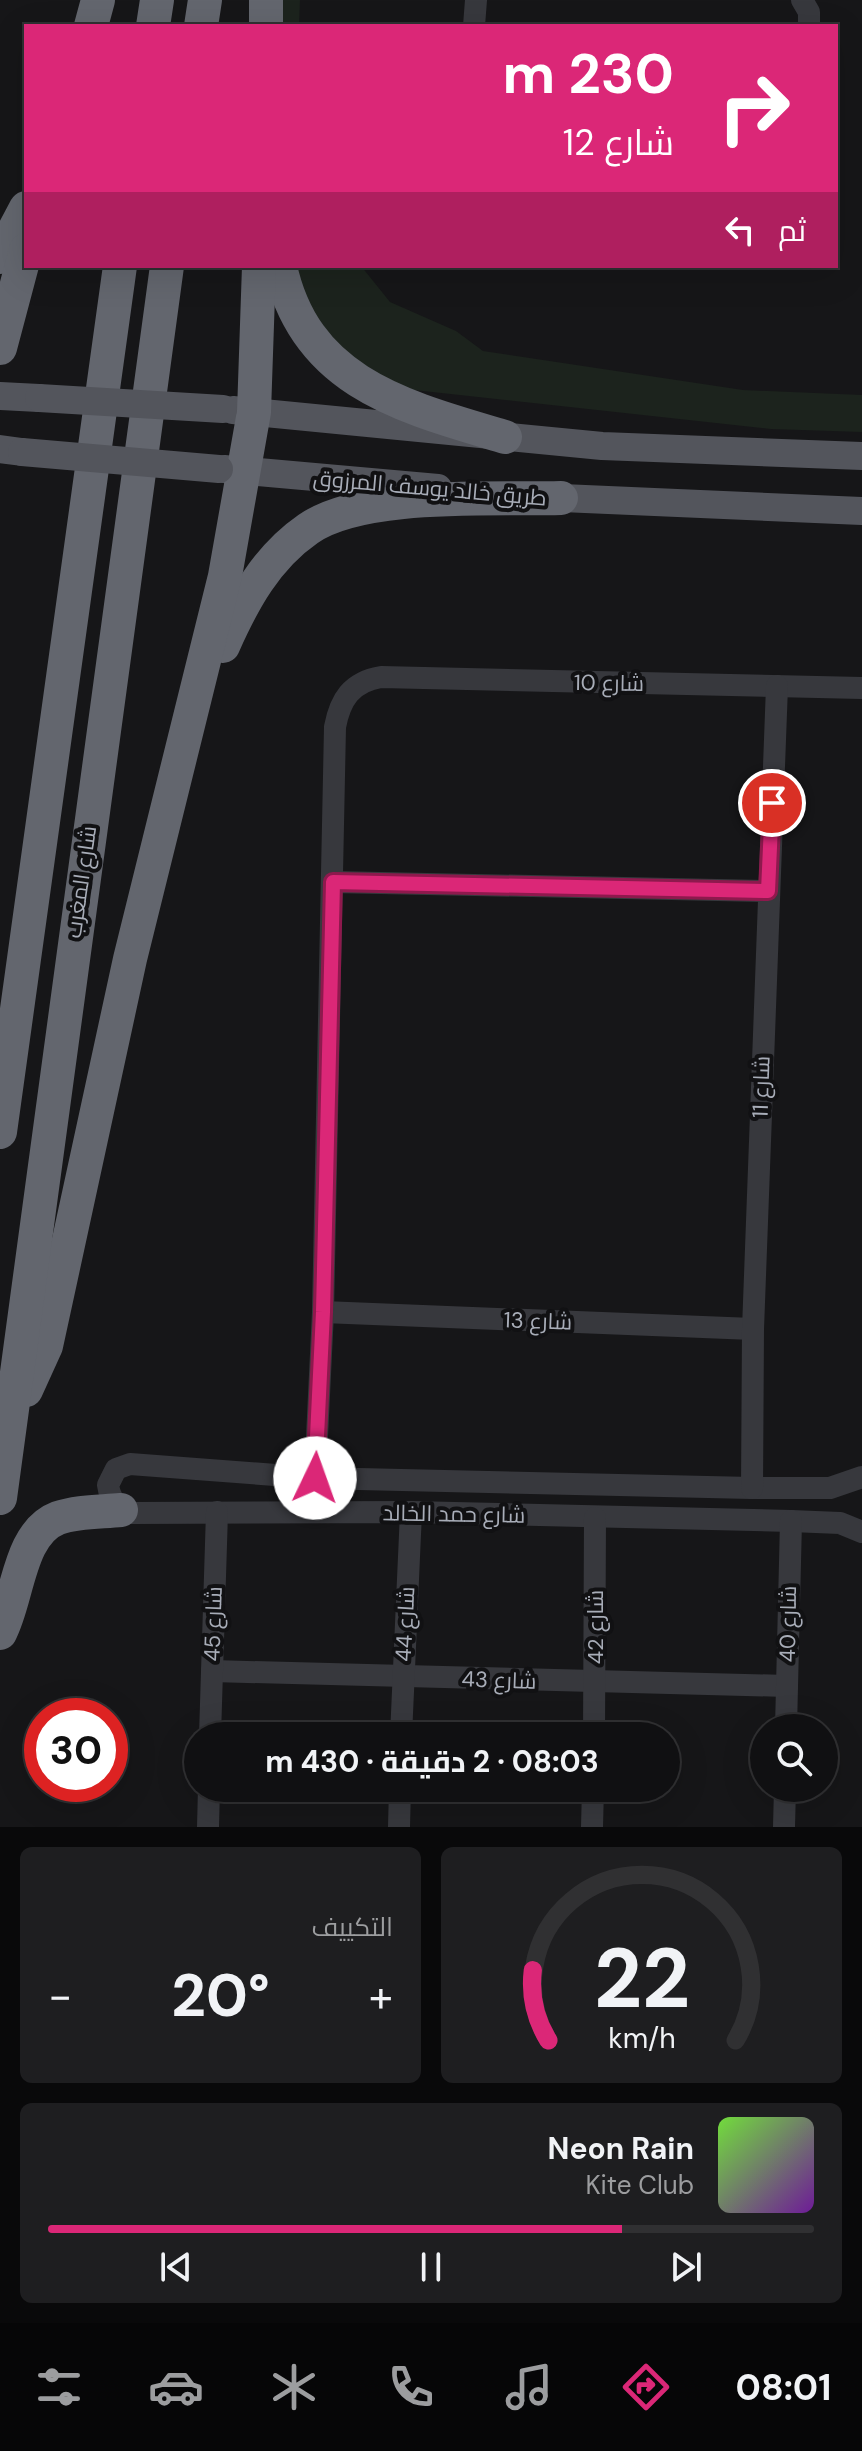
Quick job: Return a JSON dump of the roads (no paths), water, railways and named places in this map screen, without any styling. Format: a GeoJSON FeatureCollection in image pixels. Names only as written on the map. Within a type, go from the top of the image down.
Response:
{"type":"FeatureCollection","features":[{"type":"Feature","properties":{"kind":"highway"},"geometry":{"type":"LineString","coordinates":[[92,24],[98,0]]}},
{"type":"Feature","properties":{"kind":"highway"},"geometry":{"type":"LineString","coordinates":[[153,24],[157,0]]}},
{"type":"Feature","properties":{"kind":"highway"},"geometry":{"type":"LineString","coordinates":[[201,24],[205,0]]}},
{"type":"Feature","properties":{"kind":"highway"},"geometry":{"type":"LineString","coordinates":[[266,0],[266,24]]}},
{"type":"Feature","properties":{"kind":"highway"},"geometry":{"type":"LineString","coordinates":[[0,257],[24,212]]}},
{"type":"Feature","properties":{"kind":"highway"},"geometry":{"type":"LineString","coordinates":[[0,348],[24,258]]}},
{"type":"Feature","properties":{"kind":"highway","name":"شارع المغرب"},"geometry":{"type":"LineString","coordinates":[[0,1132],[120,268]]}},
{"type":"Feature","properties":{"kind":"highway","name":"شارع المغرب"},"geometry":{"type":"LineString","coordinates":[[0,1498],[42,1170],[167,268]]}},
{"type":"Feature","properties":{"kind":"highway"},"geometry":{"type":"LineString","coordinates":[[13,1411],[46,1346],[130,959],[189,732],[225,576],[238,411],[259,268]]}},
{"type":"Feature","properties":{"kind":"highway"},"geometry":{"type":"LineString","coordinates":[[281,268],[296,315],[313,344],[334,365],[365,386],[394,399],[505,437]]}},
{"type":"Feature","properties":{"kind":"highway"},"geometry":{"type":"LineString","coordinates":[[189,732],[229,631],[258,578],[280,552],[310,527],[346,513],[391,504],[561,498]]}},
{"type":"Feature","properties":{"kind":"highway"},"geometry":{"type":"LineString","coordinates":[[0,1633],[39,1530],[56,1519],[73,1514],[121,1510]]}},
{"type":"Feature","properties":{"kind":"main road"},"geometry":{"type":"LineString","coordinates":[[0,396],[238,411],[602,446],[862,456]]}},
{"type":"Feature","properties":{"kind":"main road","name":"طريق خالد يوسف المرزوق"},"geometry":{"type":"LineString","coordinates":[[11,450],[561,498],[862,511]]}},
{"type":"Feature","properties":{"kind":"street"},"geometry":{"type":"LineString","coordinates":[[474,24],[476,0]]}},
{"type":"Feature","properties":{"kind":"street"},"geometry":{"type":"LineString","coordinates":[[802,0],[809,12],[809,24]]}},
{"type":"Feature","properties":{"kind":"street","name":"شارع 10"},"geometry":{"type":"LineString","coordinates":[[333,882],[335,727],[342,701],[357,685],[372,679],[862,688]]}},
{"type":"Feature","properties":{"kind":"street","name":"شارع 11"},"geometry":{"type":"LineString","coordinates":[[752,1488],[753,1329],[777,686]]}},
{"type":"Feature","properties":{"kind":"street"},"geometry":{"type":"LineString","coordinates":[[315,1478],[323,1312],[333,882],[768,891]]}},
{"type":"Feature","properties":{"kind":"street","name":"شارع 13"},"geometry":{"type":"LineString","coordinates":[[323,1312],[753,1329]]}},
{"type":"Feature","properties":{"kind":"street","name":"شارع حمد الخالد"},"geometry":{"type":"LineString","coordinates":[[862,1477],[830,1488],[752,1488],[315,1478],[124,1465],[111,1476],[108,1485],[121,1510],[411,1512],[791,1521],[840,1523],[862,1532]]}},
{"type":"Feature","properties":{"kind":"street"},"geometry":{"type":"LineString","coordinates":[[476,1514],[487,1503],[487,1496],[477,1482]]}},
{"type":"Feature","properties":{"kind":"street"},"geometry":{"type":"LineString","coordinates":[[524,1516],[514,1502],[518,1488],[525,1483]]}},
{"type":"Feature","properties":{"kind":"street","name":"شارع 45"},"geometry":{"type":"LineString","coordinates":[[210,1722],[217,1512]]}},
{"type":"Feature","properties":{"kind":"street","name":"شارع 44"},"geometry":{"type":"LineString","coordinates":[[401,1722],[411,1512]]}},
{"type":"Feature","properties":{"kind":"street","name":"شارع 42"},"geometry":{"type":"LineString","coordinates":[[594,1722],[595,1518]]}},
{"type":"Feature","properties":{"kind":"street","name":"شارع 40"},"geometry":{"type":"LineString","coordinates":[[786,1714],[791,1521]]}},
{"type":"Feature","properties":{"kind":"street","name":"شارع 43"},"geometry":{"type":"LineString","coordinates":[[212,1671],[787,1686]]}},
{"type":"Feature","properties":{"kind":"street"},"geometry":{"type":"LineString","coordinates":[[208,1827],[209,1802]]}},
{"type":"Feature","properties":{"kind":"street"},"geometry":{"type":"LineString","coordinates":[[399,1827],[400,1802]]}},
{"type":"Feature","properties":{"kind":"street"},"geometry":{"type":"LineString","coordinates":[[592,1827],[593,1802]]}},
{"type":"Feature","properties":{"kind":"street"},"geometry":{"type":"LineString","coordinates":[[784,1827],[785,1802]]}}]}
